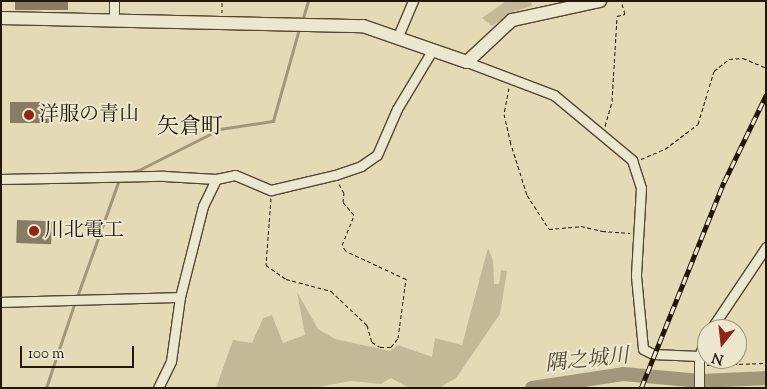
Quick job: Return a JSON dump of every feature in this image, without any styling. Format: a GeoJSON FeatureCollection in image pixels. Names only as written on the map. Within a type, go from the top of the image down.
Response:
{"type":"FeatureCollection","features":[{"type":"Feature","properties":{"kind":"street"},"geometry":{"type":"LineString","coordinates":[[114,1],[114,20]]}},
{"type":"Feature","properties":{"kind":"street"},"geometry":{"type":"LineString","coordinates":[[398,36],[413,1]]}},
{"type":"Feature","properties":{"kind":"street"},"geometry":{"type":"LineString","coordinates":[[467,62],[512,20],[600,1]]}},
{"type":"Feature","properties":{"kind":"street"},"geometry":{"type":"LineString","coordinates":[[1,18],[301,23],[363,26],[398,36],[554,95],[633,162],[641,188],[636,276],[643,349],[653,354],[697,360]]}},
{"type":"Feature","properties":{"kind":"street"},"geometry":{"type":"LineString","coordinates":[[1,179],[216,179],[235,175],[271,190],[335,175],[361,166],[377,155],[397,109],[433,49]]}},
{"type":"Feature","properties":{"kind":"street"},"geometry":{"type":"LineString","coordinates":[[158,388],[171,361],[180,297],[203,206],[216,179]]}},
{"type":"Feature","properties":{"kind":"street"},"geometry":{"type":"LineString","coordinates":[[718,319],[766,247]]}},
{"type":"Feature","properties":{"kind":"street"},"geometry":{"type":"LineString","coordinates":[[1,302],[180,297]]}},
{"type":"Feature","properties":{"kind":"street"},"geometry":{"type":"LineString","coordinates":[[699,369],[700,388]]}},
{"type":"Feature","properties":{"kind":"path"},"geometry":{"type":"LineString","coordinates":[[222,1],[222,22]]}},
{"type":"Feature","properties":{"kind":"path"},"geometry":{"type":"LineString","coordinates":[[602,134],[612,101],[617,16],[625,14],[620,1]]}},
{"type":"Feature","properties":{"kind":"path"},"geometry":{"type":"LineString","coordinates":[[633,162],[665,149],[698,124],[714,71],[729,59],[743,58],[766,68]]}},
{"type":"Feature","properties":{"kind":"path"},"geometry":{"type":"LineString","coordinates":[[511,78],[504,114],[510,141],[527,195],[550,229],[581,226],[602,232],[638,233]]}},
{"type":"Feature","properties":{"kind":"path"},"geometry":{"type":"LineString","coordinates":[[271,190],[266,265],[286,279],[331,291],[367,325],[372,342],[380,347],[391,347],[398,338],[406,279],[346,252],[342,245],[354,215],[343,202],[344,193],[335,175]]}},
{"type":"Feature","properties":{"kind":"path"},"geometry":{"type":"LineString","coordinates":[[747,362],[766,363]]}},
{"type":"Feature","properties":{"kind":"shaded area"},"geometry":{"type":"Polygon","coordinates":[[[506,1],[531,1],[532,6],[513,12],[492,26],[482,18],[506,1]]]}},
{"type":"Feature","properties":{"kind":"shaded area"},"geometry":{"type":"Polygon","coordinates":[[[488,248],[493,261],[494,284],[499,284],[501,270],[507,271],[500,314],[456,378],[439,388],[409,388],[391,378],[381,384],[351,381],[313,388],[216,388],[233,340],[252,343],[263,318],[272,315],[283,343],[305,335],[297,292],[318,329],[335,339],[390,351],[398,345],[432,357],[435,338],[462,345],[488,248]]]}},
{"type":"Feature","properties":{"kind":"building"},"geometry":{"type":"Polygon","coordinates":[[[15,1],[68,1],[68,10],[15,10],[15,1]]]}},
{"type":"Feature","properties":{"kind":"building","name":"洋服の青山"},"geometry":{"type":"Polygon","coordinates":[[[10,102],[41,102],[41,107],[48,107],[49,123],[10,123],[10,102]]]}},
{"type":"Feature","properties":{"kind":"building","name":"川北電工"},"geometry":{"type":"Polygon","coordinates":[[[17,220],[52,221],[51,244],[16,243],[17,220]]]}},
{"type":"Feature","properties":{"kind":"waterway"},"geometry":{"type":"LineString","coordinates":[[302,21],[308,1]]}},
{"type":"Feature","properties":{"kind":"waterway"},"geometry":{"type":"LineString","coordinates":[[124,174],[139,170],[220,129],[273,121],[299,29]]}},
{"type":"Feature","properties":{"kind":"waterway"},"geometry":{"type":"LineString","coordinates":[[77,297],[119,180]]}},
{"type":"Feature","properties":{"kind":"waterway"},"geometry":{"type":"LineString","coordinates":[[46,388],[75,302]]}},
{"type":"Feature","properties":{"kind":"waterway","name":"隅之城川"},"geometry":{"type":"LineString","coordinates":[[532,388],[623,374],[701,381],[766,378]]}},
{"type":"Feature","properties":{"kind":"railway"},"geometry":{"type":"LineString","coordinates":[[641,388],[724,182],[766,95]]}},
{"type":"Feature","properties":{"kind":"place","name":"洋服の青山"},"geometry":{"type":"Point","coordinates":[29,115]}},
{"type":"Feature","properties":{"kind":"place","name":"川北電工"},"geometry":{"type":"Point","coordinates":[34,231]}},
{"type":"Feature","properties":{"kind":"district","name":"矢倉町"},"geometry":{"type":"Point","coordinates":[190,129]}}]}
